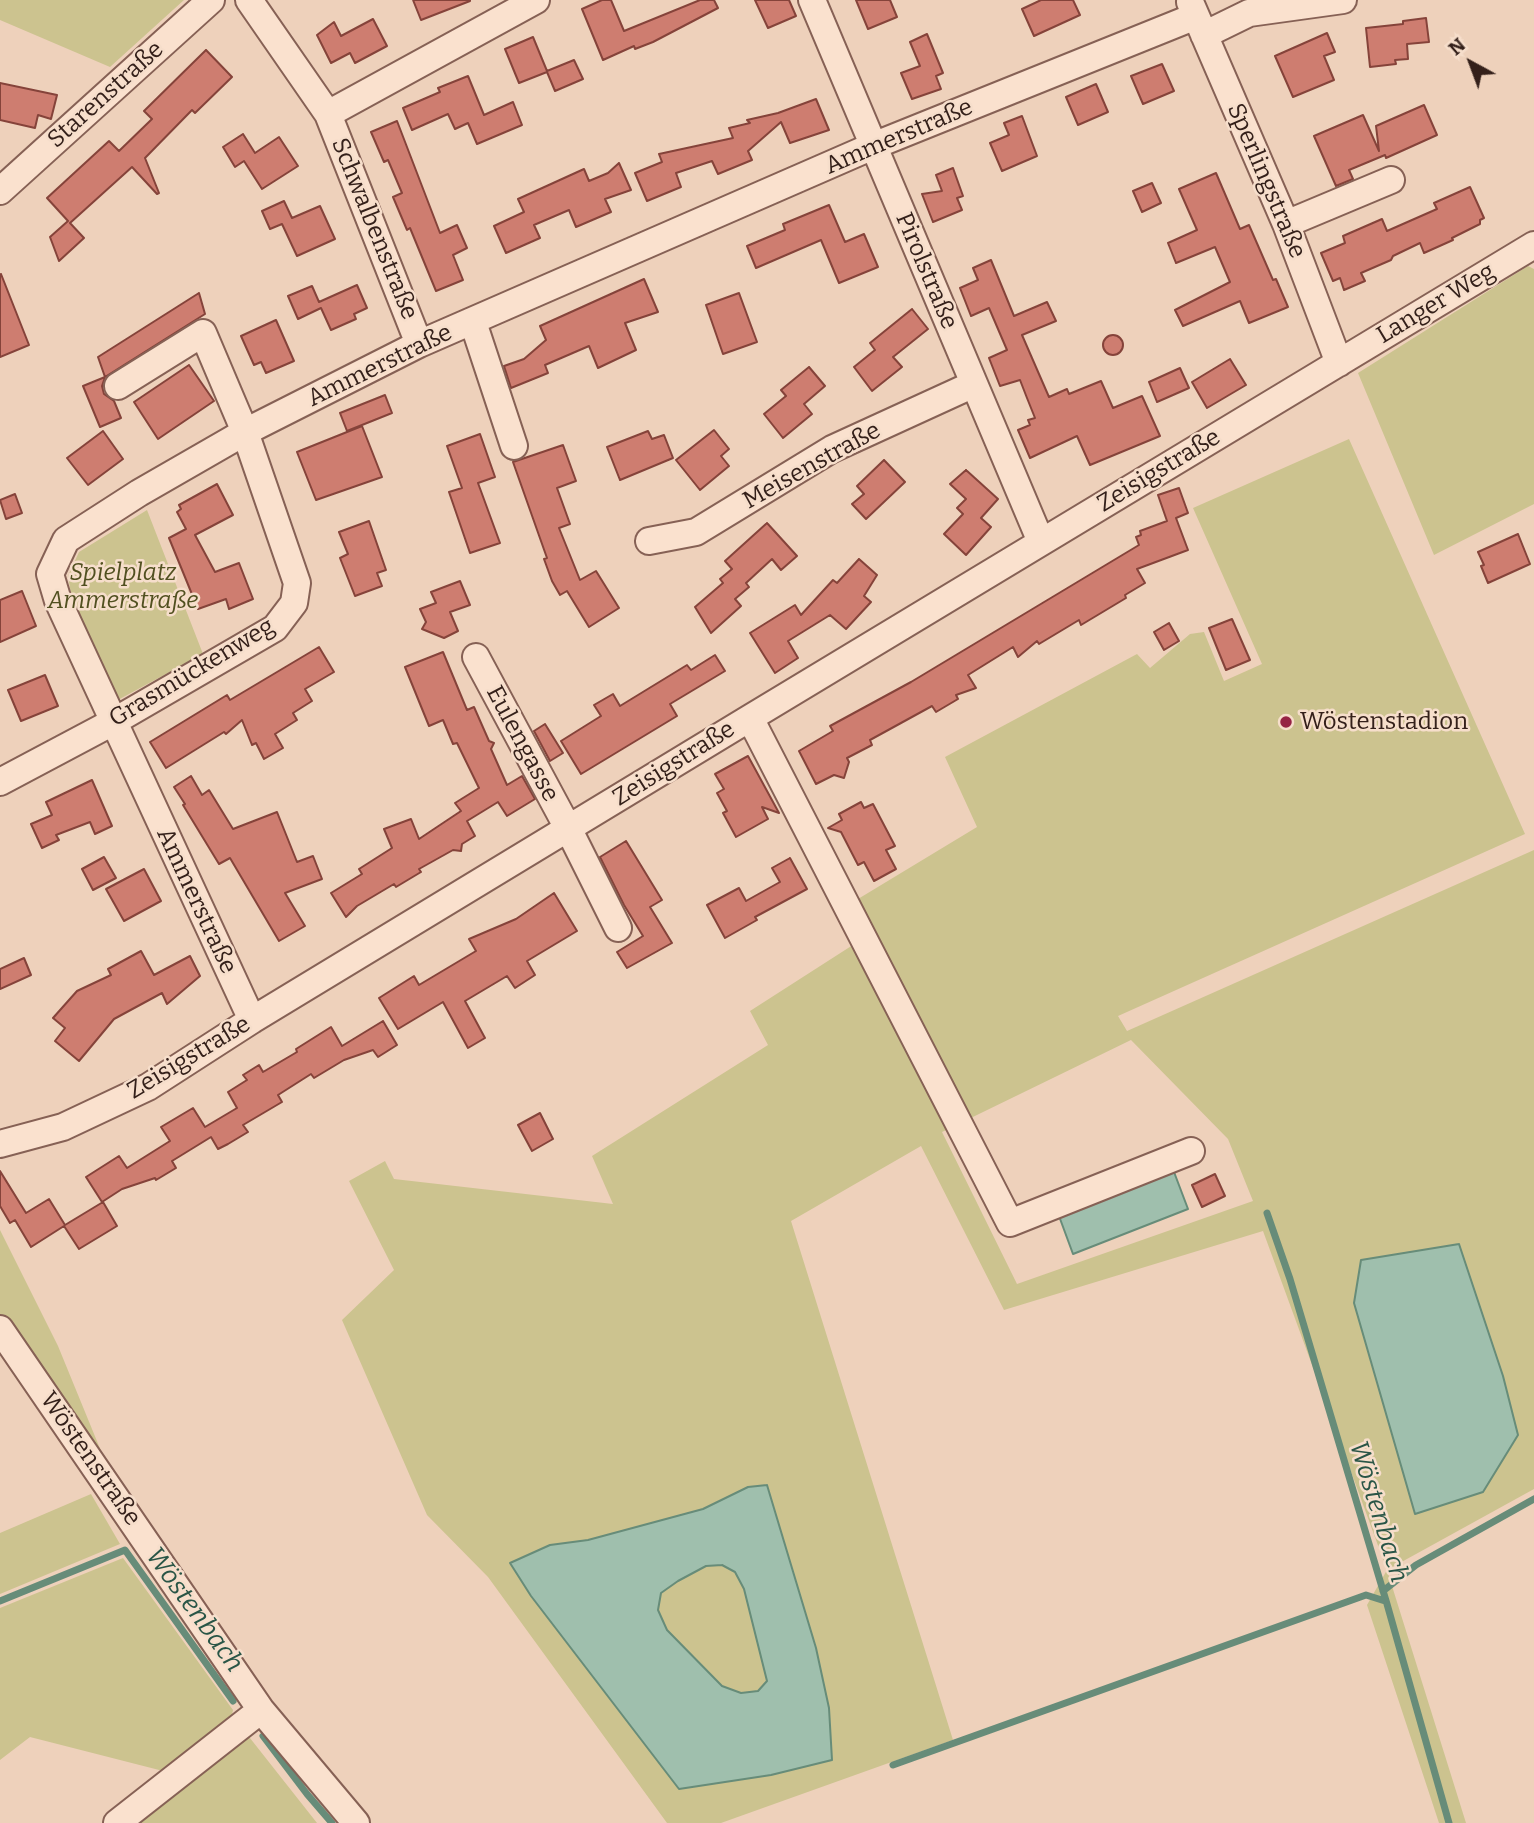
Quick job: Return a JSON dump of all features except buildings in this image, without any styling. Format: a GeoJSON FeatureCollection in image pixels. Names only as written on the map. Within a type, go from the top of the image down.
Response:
{"type":"FeatureCollection","features":[{"type":"Feature","properties":{"kind":"street","name":"Starenstraße"},"geometry":{"type":"LineString","coordinates":[[0,191],[211,0]]}},
{"type":"Feature","properties":{"kind":"street","name":"Schwalbenstraße"},"geometry":{"type":"LineString","coordinates":[[249,0],[328,114],[419,344]]}},
{"type":"Feature","properties":{"kind":"street","name":"Schwalbenstraße"},"geometry":{"type":"LineString","coordinates":[[328,114],[536,0]]}},
{"type":"Feature","properties":{"kind":"street","name":"Pirolstraße"},"geometry":{"type":"LineString","coordinates":[[812,0],[1041,542]]}},
{"type":"Feature","properties":{"kind":"street","name":"Ammerstraße"},"geometry":{"type":"LineString","coordinates":[[252,1020],[58,601],[50,574],[66,540],[139,493],[245,432],[419,344],[873,146],[1196,17],[1249,13],[1343,0]]}},
{"type":"Feature","properties":{"kind":"street","name":"Sperlingstraße"},"geometry":{"type":"LineString","coordinates":[[1196,17],[1286,224],[1339,363]]}},
{"type":"Feature","properties":{"kind":"street"},"geometry":{"type":"LineString","coordinates":[[1286,224],[1391,180]]}},
{"type":"Feature","properties":{"kind":"street","name":"Langer Weg"},"geometry":{"type":"LineString","coordinates":[[1339,363],[1534,244]]}},
{"type":"Feature","properties":{"kind":"street"},"geometry":{"type":"LineString","coordinates":[[473,322],[514,446]]}},
{"type":"Feature","properties":{"kind":"street","name":"Grasmückenweg"},"geometry":{"type":"LineString","coordinates":[[0,782],[113,722],[275,628],[294,603],[297,583],[245,432],[203,334],[118,386]]}},
{"type":"Feature","properties":{"kind":"street","name":"Zeisigstraße"},"geometry":{"type":"LineString","coordinates":[[0,1144],[63,1127],[148,1087],[252,1020],[1339,363]]}},
{"type":"Feature","properties":{"kind":"street","name":"Meisenstraße"},"geometry":{"type":"LineString","coordinates":[[649,541],[696,532],[832,449],[974,384]]}},
{"type":"Feature","properties":{"kind":"street","name":"Eulengasse"},"geometry":{"type":"LineString","coordinates":[[476,657],[618,928]]}},
{"type":"Feature","properties":{"kind":"street"},"geometry":{"type":"LineString","coordinates":[[750,718],[1010,1223],[1191,1151]]}},
{"type":"Feature","properties":{"kind":"street","name":"Wöstenstraße"},"geometry":{"type":"LineString","coordinates":[[0,1329],[261,1710],[356,1823]]}},
{"type":"Feature","properties":{"kind":"street"},"geometry":{"type":"LineString","coordinates":[[117,1823],[261,1710]]}},
{"type":"Feature","properties":{"kind":"green space"},"geometry":{"type":"Polygon","coordinates":[[[0,0],[184,0],[110,67],[0,20],[0,0]]]}},
{"type":"Feature","properties":{"kind":"green space"},"geometry":{"type":"Polygon","coordinates":[[[1528,266],[1534,269],[1534,504],[1434,555],[1358,373],[1528,266]]]}},
{"type":"Feature","properties":{"kind":"green space"},"geometry":{"type":"Polygon","coordinates":[[[1349,439],[1525,834],[1118,1016],[1127,1031],[1534,850],[1534,1489],[1387,1570],[1263,1231],[1004,1310],[921,1146],[791,1221],[953,1740],[721,1823],[667,1823],[488,1577],[427,1515],[342,1320],[394,1270],[349,1181],[385,1161],[394,1179],[613,1204],[592,1156],[768,1045],[750,1011],[870,934],[858,899],[977,827],[945,757],[1137,654],[1150,668],[1190,634],[1204,632],[1224,681],[1262,664],[1193,508],[1349,439]],[[1131,1040],[942,1132],[1017,1284],[1253,1201],[1228,1139],[1131,1040]],[[1459,1245],[1415,1514],[1483,1492],[1518,1435],[1503,1376],[1459,1245]],[[703,1509],[588,1540],[550,1545],[511,1563],[531,1596],[679,1788],[831,1760],[703,1509]]]}},
{"type":"Feature","properties":{"kind":"green space","name":"Spielplatz Ammerstraße"},"geometry":{"type":"Polygon","coordinates":[[[147,510],[203,654],[116,701],[71,594],[68,576],[79,552],[147,510]]]}},
{"type":"Feature","properties":{"kind":"green space"},"geometry":{"type":"Polygon","coordinates":[[[0,1230],[58,1346],[101,1451],[26,1356],[0,1318],[0,1230]]]}},
{"type":"Feature","properties":{"kind":"green space"},"geometry":{"type":"Polygon","coordinates":[[[91,1494],[120,1544],[0,1594],[0,1533],[91,1494]]]}},
{"type":"Feature","properties":{"kind":"green space"},"geometry":{"type":"Polygon","coordinates":[[[123,1558],[233,1710],[231,1719],[167,1772],[30,1737],[0,1760],[0,1608],[123,1558]]]}},
{"type":"Feature","properties":{"kind":"green space"},"geometry":{"type":"Polygon","coordinates":[[[722,1565],[735,1572],[744,1589],[767,1681],[758,1691],[741,1693],[722,1686],[667,1630],[658,1610],[661,1593],[678,1581],[706,1566],[722,1565]]]}},
{"type":"Feature","properties":{"kind":"green space"},"geometry":{"type":"Polygon","coordinates":[[[1387,1570],[1466,1823],[1439,1823],[1367,1605],[1387,1570]]]}},
{"type":"Feature","properties":{"kind":"green space"},"geometry":{"type":"Polygon","coordinates":[[[246,1733],[317,1823],[129,1823],[246,1733]]]}},
{"type":"Feature","properties":{"kind":"shaded area"},"geometry":{"type":"Polygon","coordinates":[[[1174,1172],[1188,1209],[1073,1254],[1059,1216],[1174,1172]]]}},
{"type":"Feature","properties":{"kind":"shaded area"},"geometry":{"type":"Polygon","coordinates":[[[1459,1244],[1503,1376],[1518,1435],[1483,1492],[1415,1514],[1354,1303],[1361,1260],[1459,1244]]]}},
{"type":"Feature","properties":{"kind":"shaded area"},"geometry":{"type":"Polygon","coordinates":[[[767,1485],[816,1648],[829,1708],[832,1760],[771,1775],[679,1789],[531,1596],[510,1563],[550,1545],[588,1540],[703,1509],[748,1487],[767,1485]],[[722,1565],[706,1566],[661,1593],[658,1610],[667,1630],[722,1686],[741,1693],[758,1691],[767,1681],[744,1589],[735,1572],[722,1565]]]}},
{"type":"Feature","properties":{"kind":"waterway","name":"Wöstenbach"},"geometry":{"type":"LineString","coordinates":[[1267,1213],[1290,1279],[1387,1604],[1449,1823]]}},
{"type":"Feature","properties":{"kind":"waterway"},"geometry":{"type":"LineString","coordinates":[[1383,1591],[1416,1565],[1534,1499]]}},
{"type":"Feature","properties":{"kind":"waterway","name":"Wöstenbach"},"geometry":{"type":"LineString","coordinates":[[0,1601],[125,1550],[233,1701]]}},
{"type":"Feature","properties":{"kind":"waterway"},"geometry":{"type":"LineString","coordinates":[[893,1765],[1366,1595],[1385,1601]]}},
{"type":"Feature","properties":{"kind":"waterway","name":"Wöstenbach"},"geometry":{"type":"LineString","coordinates":[[263,1736],[332,1823]]}},
{"type":"Feature","properties":{"kind":"place","name":"Wöstenstadion"},"geometry":{"type":"Point","coordinates":[1286,722]}}]}
